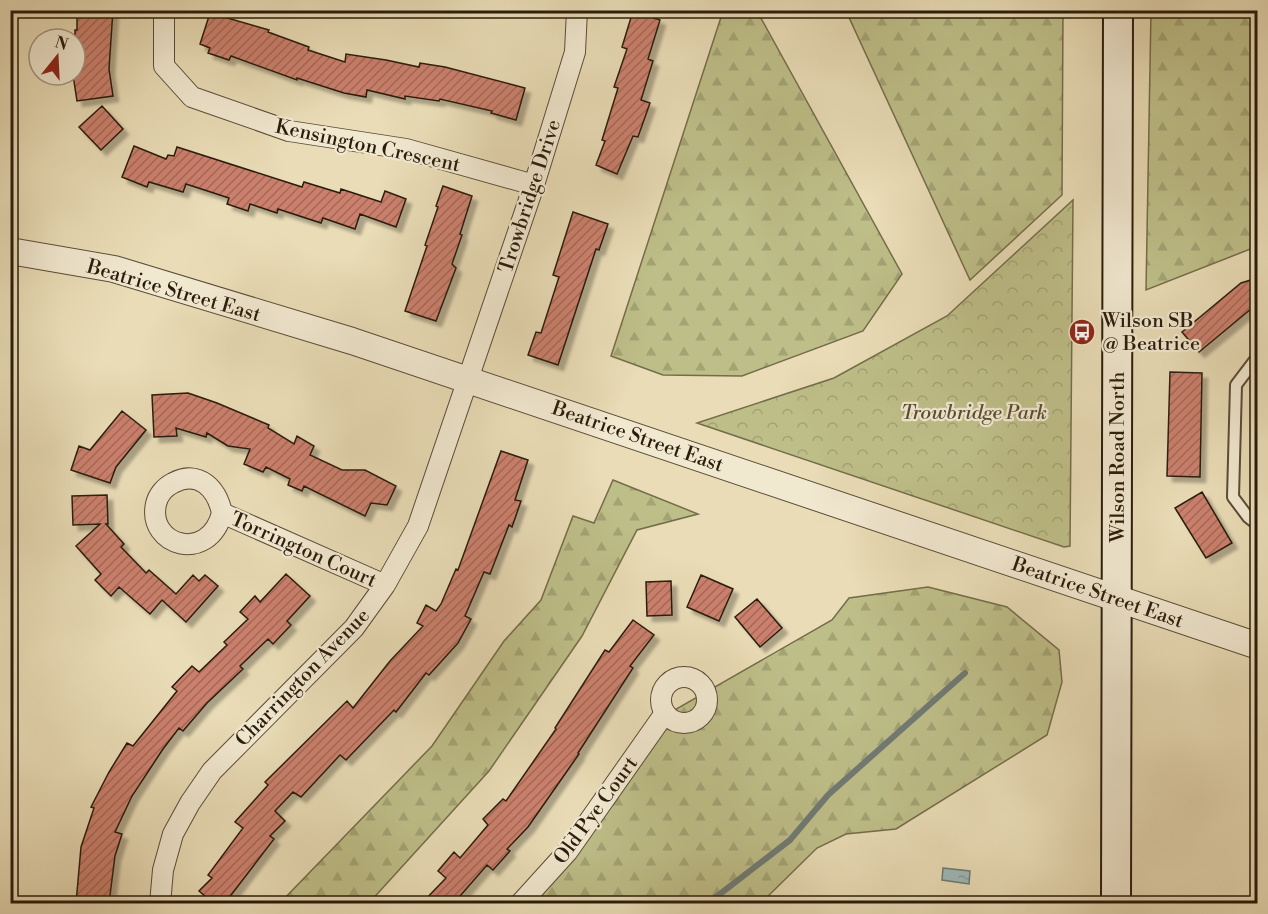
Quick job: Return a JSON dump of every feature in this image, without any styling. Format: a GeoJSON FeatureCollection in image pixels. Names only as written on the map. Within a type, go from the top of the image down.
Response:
{"type":"FeatureCollection","features":[{"type":"Feature","properties":{"kind":"main road","name":"Wilson Road North"},"geometry":{"type":"LineString","coordinates":[[1116,903],[1118,10]]}},
{"type":"Feature","properties":{"kind":"street","name":"Kensington Crescent"},"geometry":{"type":"LineString","coordinates":[[164,10],[164,66],[192,97],[289,131],[406,149],[534,185]]}},
{"type":"Feature","properties":{"kind":"street","name":"Trowbridge Drive"},"geometry":{"type":"LineString","coordinates":[[468,379],[534,185],[575,52],[577,10]]}},
{"type":"Feature","properties":{"kind":"street","name":"Beatrice Street East"},"geometry":{"type":"LineString","coordinates":[[10,251],[114,270],[352,341],[1257,646]]}},
{"type":"Feature","properties":{"kind":"street","name":"Charrington Avenue"},"geometry":{"type":"LineString","coordinates":[[160,903],[163,870],[173,834],[190,803],[212,771],[354,628],[385,585],[418,526],[468,379]]}},
{"type":"Feature","properties":{"kind":"street","name":"Torrington Court"},"geometry":{"type":"LineString","coordinates":[[222,513],[385,585]]}},
{"type":"Feature","properties":{"kind":"street","name":"Old Pye Court"},"geometry":{"type":"LineString","coordinates":[[520,903],[568,851],[665,713]]}},
{"type":"Feature","properties":{"kind":"lane"},"geometry":{"type":"LineString","coordinates":[[1257,356],[1236,386],[1233,497],[1257,525]]}},
{"type":"Feature","properties":{"kind":"green space"},"geometry":{"type":"Polygon","coordinates":[[[723,11],[757,11],[902,274],[863,331],[742,376],[663,375],[611,356],[723,11]]]}},
{"type":"Feature","properties":{"kind":"green space"},"geometry":{"type":"Polygon","coordinates":[[[846,11],[1063,11],[1062,195],[970,280],[846,11]]]}},
{"type":"Feature","properties":{"kind":"green space"},"geometry":{"type":"Polygon","coordinates":[[[1151,11],[1257,11],[1258,246],[1146,290],[1151,11]]]}},
{"type":"Feature","properties":{"kind":"green space","name":"Trowbridge Park"},"geometry":{"type":"Polygon","coordinates":[[[1073,200],[1070,546],[1064,547],[697,423],[834,378],[947,316],[1073,200]]]}},
{"type":"Feature","properties":{"kind":"green space"},"geometry":{"type":"Polygon","coordinates":[[[613,480],[698,514],[637,530],[582,636],[489,771],[369,903],[280,903],[432,746],[504,641],[541,600],[573,516],[594,523],[613,480]]]}},
{"type":"Feature","properties":{"kind":"green space"},"geometry":{"type":"Polygon","coordinates":[[[928,587],[1007,607],[1059,650],[1062,682],[1047,735],[896,829],[846,834],[817,848],[761,903],[522,904],[664,716],[832,620],[849,598],[928,587]]]}},
{"type":"Feature","properties":{"kind":"water"},"geometry":{"type":"Polygon","coordinates":[[[943,868],[970,871],[969,884],[942,880],[943,868]]]}},
{"type":"Feature","properties":{"kind":"building"},"geometry":{"type":"Polygon","coordinates":[[[77,10],[113,10],[109,69],[113,96],[77,101],[75,87],[87,87],[87,27],[77,27],[77,10]]]}},
{"type":"Feature","properties":{"kind":"building"},"geometry":{"type":"Polygon","coordinates":[[[633,11],[660,20],[648,59],[653,61],[641,100],[650,103],[638,137],[633,136],[617,174],[596,165],[605,141],[602,140],[618,88],[614,87],[627,49],[622,47],[633,11]]]}},
{"type":"Feature","properties":{"kind":"building"},"geometry":{"type":"Polygon","coordinates":[[[210,13],[269,30],[268,32],[309,47],[308,50],[345,62],[346,54],[419,67],[420,63],[445,67],[525,88],[516,120],[491,113],[492,111],[440,99],[439,101],[405,96],[405,99],[367,90],[366,97],[344,93],[297,78],[297,80],[231,56],[229,60],[208,53],[210,48],[200,44],[210,13]]]}},
{"type":"Feature","properties":{"kind":"building"},"geometry":{"type":"Polygon","coordinates":[[[102,106],[123,129],[101,150],[79,127],[102,106]]]}},
{"type":"Feature","properties":{"kind":"building"},"geometry":{"type":"Polygon","coordinates":[[[134,146],[166,159],[168,155],[174,156],[177,147],[302,187],[304,182],[340,193],[341,189],[381,202],[385,191],[406,199],[396,227],[360,214],[355,229],[323,218],[321,223],[278,209],[277,213],[250,204],[248,211],[227,204],[229,198],[186,184],[183,192],[149,182],[147,187],[122,177],[134,146]]]}},
{"type":"Feature","properties":{"kind":"building"},"geometry":{"type":"Polygon","coordinates":[[[443,186],[472,196],[452,264],[456,268],[436,321],[405,311],[427,246],[425,245],[443,186]]]}},
{"type":"Feature","properties":{"kind":"building"},"geometry":{"type":"Polygon","coordinates":[[[573,212],[608,224],[599,250],[596,249],[558,365],[528,355],[536,332],[541,333],[559,277],[553,275],[573,212]]]}},
{"type":"Feature","properties":{"kind":"building"},"geometry":{"type":"Polygon","coordinates":[[[1257,278],[1257,304],[1199,352],[1182,332],[1241,283],[1257,278]]]}},
{"type":"Feature","properties":{"kind":"building"},"geometry":{"type":"Polygon","coordinates":[[[1170,372],[1202,373],[1200,477],[1167,476],[1170,372]]]}},
{"type":"Feature","properties":{"kind":"building"},"geometry":{"type":"Polygon","coordinates":[[[188,393],[269,425],[268,428],[294,444],[297,436],[314,446],[310,455],[342,470],[365,470],[396,486],[387,505],[371,503],[365,516],[304,486],[302,491],[288,485],[290,479],[266,467],[263,472],[244,464],[250,449],[228,446],[207,433],[206,437],[176,428],[177,436],[154,437],[152,395],[188,393]]]}},
{"type":"Feature","properties":{"kind":"building"},"geometry":{"type":"Polygon","coordinates":[[[122,411],[146,430],[116,467],[110,483],[71,470],[79,446],[90,450],[122,411]]]}},
{"type":"Feature","properties":{"kind":"building"},"geometry":{"type":"Polygon","coordinates":[[[501,451],[528,460],[515,500],[521,501],[512,527],[509,525],[490,574],[484,572],[465,616],[471,619],[458,643],[429,675],[426,673],[396,712],[394,710],[346,760],[340,755],[301,797],[293,792],[275,811],[285,821],[270,836],[274,839],[225,903],[213,903],[199,891],[212,878],[208,875],[243,828],[235,822],[268,785],[265,782],[347,701],[353,708],[390,661],[423,626],[417,623],[426,605],[436,611],[441,604],[456,569],[458,570],[501,451]]]}},
{"type":"Feature","properties":{"kind":"building"},"geometry":{"type":"Polygon","coordinates":[[[1202,492],[1232,543],[1206,558],[1175,508],[1202,492]]]}},
{"type":"Feature","properties":{"kind":"building"},"geometry":{"type":"Polygon","coordinates":[[[107,495],[108,524],[106,524],[124,544],[121,547],[146,573],[149,570],[176,594],[193,575],[199,581],[205,575],[218,586],[186,622],[162,600],[150,614],[119,587],[111,596],[95,580],[101,574],[76,546],[100,524],[73,525],[72,496],[107,495]]]}},
{"type":"Feature","properties":{"kind":"building"},"geometry":{"type":"Polygon","coordinates":[[[286,574],[310,596],[287,621],[291,625],[273,644],[268,639],[240,666],[243,669],[207,703],[183,731],[179,728],[132,796],[115,832],[122,834],[115,856],[109,903],[76,903],[81,847],[94,808],[91,807],[127,743],[133,746],[177,691],[172,687],[192,666],[199,672],[227,645],[224,642],[248,619],[240,612],[255,596],[260,602],[286,574]]]}},
{"type":"Feature","properties":{"kind":"building"},"geometry":{"type":"Polygon","coordinates":[[[701,575],[733,589],[719,621],[687,607],[701,575]]]}},
{"type":"Feature","properties":{"kind":"building"},"geometry":{"type":"Polygon","coordinates":[[[671,581],[672,615],[647,616],[646,582],[671,581]]]}},
{"type":"Feature","properties":{"kind":"building"},"geometry":{"type":"Polygon","coordinates":[[[757,599],[782,628],[760,647],[735,617],[757,599]]]}},
{"type":"Feature","properties":{"kind":"building"},"geometry":{"type":"Polygon","coordinates":[[[633,620],[654,635],[630,666],[633,668],[579,754],[528,827],[507,849],[510,851],[493,870],[487,865],[454,903],[422,903],[446,878],[438,871],[454,852],[460,858],[488,825],[483,819],[503,799],[506,801],[556,729],[605,650],[609,652],[633,620]]]}},
{"type":"Feature","properties":{"kind":"waterway"},"geometry":{"type":"LineString","coordinates":[[707,904],[790,840],[828,795],[965,673]]}},
{"type":"Feature","properties":{"kind":"place","name":"Wilson SB @ Beatrice"},"geometry":{"type":"Point","coordinates":[1082,332]}}]}
